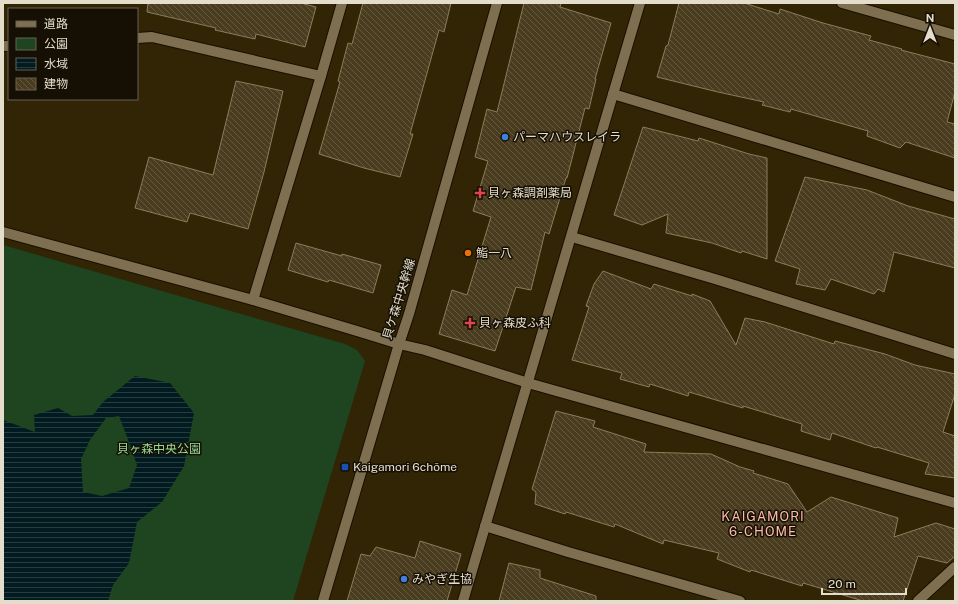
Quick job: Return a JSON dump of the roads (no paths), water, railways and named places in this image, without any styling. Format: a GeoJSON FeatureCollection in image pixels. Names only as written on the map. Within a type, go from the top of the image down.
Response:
{"type":"FeatureCollection","features":[{"type":"Feature","properties":{"kind":"street"},"geometry":{"type":"LineString","coordinates":[[253,300],[342,3]]}},
{"type":"Feature","properties":{"kind":"street","name":"貝ケ森中央幹線"},"geometry":{"type":"LineString","coordinates":[[323,601],[409,314],[497,3]]}},
{"type":"Feature","properties":{"kind":"street"},"geometry":{"type":"LineString","coordinates":[[463,601],[572,237],[640,3]]}},
{"type":"Feature","properties":{"kind":"street"},"geometry":{"type":"LineString","coordinates":[[842,3],[955,34]]}},
{"type":"Feature","properties":{"kind":"street"},"geometry":{"type":"LineString","coordinates":[[138,38],[152,37],[321,76]]}},
{"type":"Feature","properties":{"kind":"street"},"geometry":{"type":"LineString","coordinates":[[613,94],[955,197]]}},
{"type":"Feature","properties":{"kind":"street"},"geometry":{"type":"LineString","coordinates":[[3,232],[253,300],[357,330],[399,344],[425,350],[528,383],[955,503]]}},
{"type":"Feature","properties":{"kind":"street"},"geometry":{"type":"LineString","coordinates":[[572,237],[715,278],[955,354]]}},
{"type":"Feature","properties":{"kind":"street"},"geometry":{"type":"LineString","coordinates":[[485,526],[568,552],[740,601]]}},
{"type":"Feature","properties":{"kind":"street"},"geometry":{"type":"LineString","coordinates":[[918,601],[955,567]]}},
{"type":"Feature","properties":{"kind":"water"},"geometry":{"type":"Polygon","coordinates":[[[135,376],[170,383],[194,413],[184,466],[162,502],[137,522],[129,563],[113,585],[108,601],[3,601],[3,420],[35,432],[34,415],[58,408],[72,416],[93,415],[103,402],[135,376]],[[119,416],[106,418],[90,440],[81,459],[83,492],[102,496],[129,488],[137,465],[119,416]]]}},
{"type":"Feature","properties":{"kind":"place","name":"パーマハウスレイラ"},"geometry":{"type":"Point","coordinates":[505,137]}},
{"type":"Feature","properties":{"kind":"place","name":"貝ヶ森調剤薬局"},"geometry":{"type":"Point","coordinates":[480,193]}},
{"type":"Feature","properties":{"kind":"place","name":"鮨一八"},"geometry":{"type":"Point","coordinates":[468,253]}},
{"type":"Feature","properties":{"kind":"place","name":"貝ヶ森皮ふ科"},"geometry":{"type":"Point","coordinates":[470,323]}},
{"type":"Feature","properties":{"kind":"place","name":"Kaigamori 6chōme"},"geometry":{"type":"Point","coordinates":[345,467]}},
{"type":"Feature","properties":{"kind":"place","name":"みやぎ生協"},"geometry":{"type":"Point","coordinates":[404,579]}},
{"type":"Feature","properties":{"kind":"district","name":"KAIGAMORI 6-CHOME"},"geometry":{"type":"Point","coordinates":[763,524]}},
{"type":"Feature","properties":{"kind":"park label","name":"貝ヶ森中央公園"},"geometry":{"type":"Point","coordinates":[159,449]}}]}
